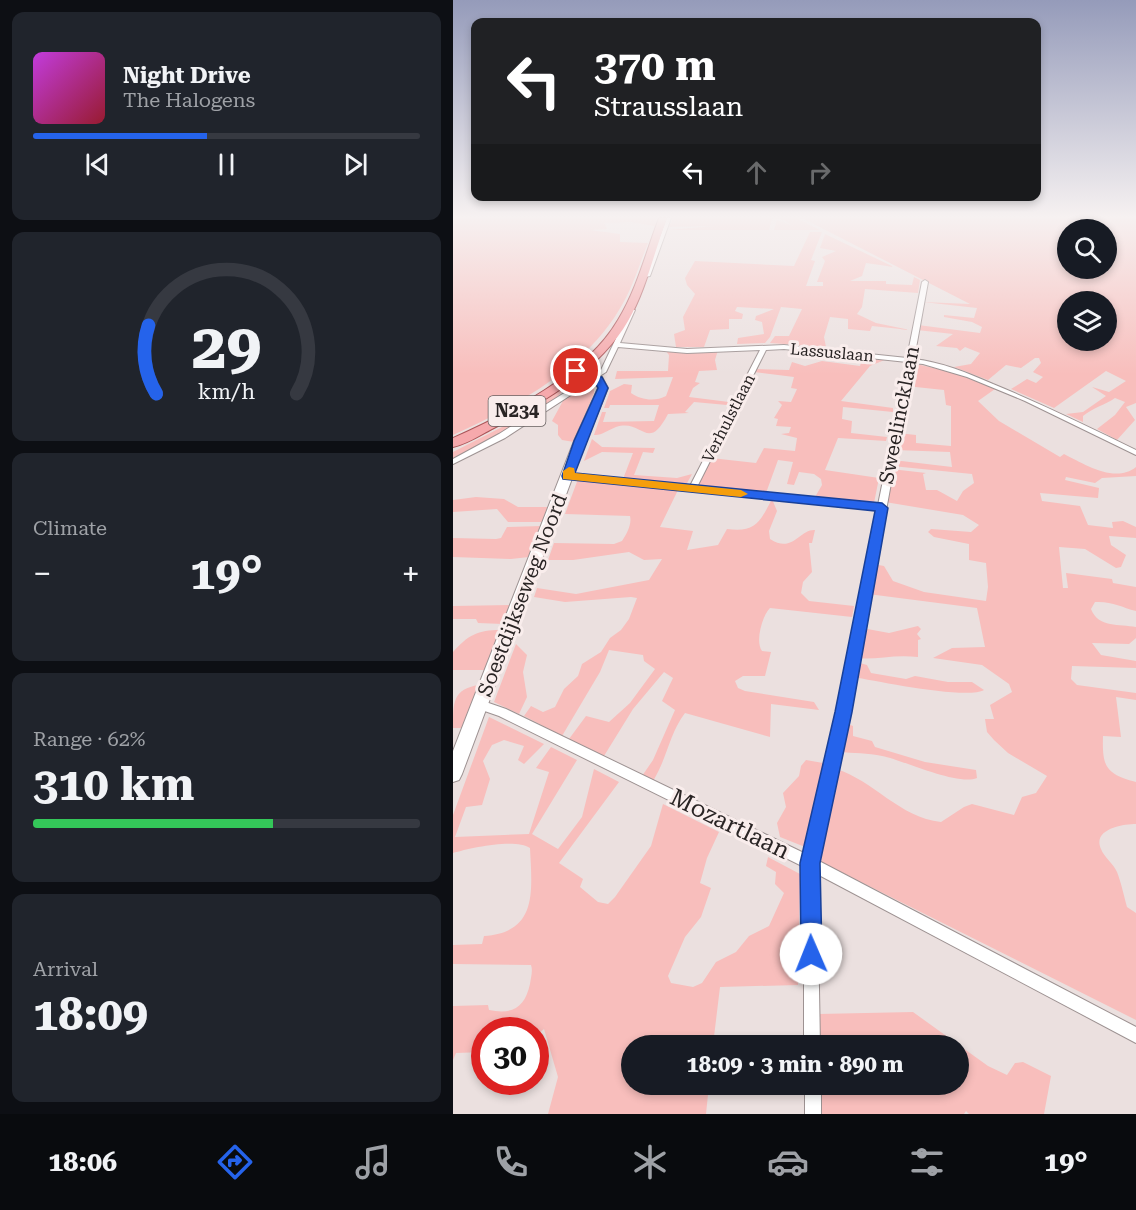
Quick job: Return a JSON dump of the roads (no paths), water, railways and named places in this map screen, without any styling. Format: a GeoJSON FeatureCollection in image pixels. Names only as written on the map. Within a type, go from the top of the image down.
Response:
{"type":"FeatureCollection","features":[{"type":"Feature","properties":{"kind":"main road","name":"N234"},"geometry":{"type":"LineString","coordinates":[[453,442],[512,413],[572,370],[616,331],[628,309],[642,270]]}},
{"type":"Feature","properties":{"kind":"main road"},"geometry":{"type":"LineString","coordinates":[[572,370],[595,377]]}},
{"type":"Feature","properties":{"kind":"main road","name":"Soestdijkseweg Noord"},"geometry":{"type":"LineString","coordinates":[[453,774],[568,476],[579,441],[603,388],[602,381],[595,377]]}},
{"type":"Feature","properties":{"kind":"street"},"geometry":{"type":"LineString","coordinates":[[453,462],[502,436],[605,370],[648,270]]}},
{"type":"Feature","properties":{"kind":"street","name":"Sweelincklaan"},"geometry":{"type":"LineString","coordinates":[[812,1035],[810,863],[843,712],[925,282]]}},
{"type":"Feature","properties":{"kind":"street","name":"Lassuslaan"},"geometry":{"type":"LineString","coordinates":[[617,345],[687,351],[764,348],[816,350],[909,360],[979,380],[1027,400],[1136,453]]}},
{"type":"Feature","properties":{"kind":"street","name":"Verhulstlaan"},"geometry":{"type":"LineString","coordinates":[[692,489],[742,386],[764,348]]}},
{"type":"Feature","properties":{"kind":"street"},"geometry":{"type":"LineString","coordinates":[[568,476],[882,508]]}},
{"type":"Feature","properties":{"kind":"street","name":"Mozartlaan"},"geometry":{"type":"LineString","coordinates":[[480,705],[502,712],[810,863],[1136,1035]]}},
{"type":"Feature","properties":{"kind":"street"},"geometry":{"type":"LineString","coordinates":[[813,1095],[813,1114]]}}]}
